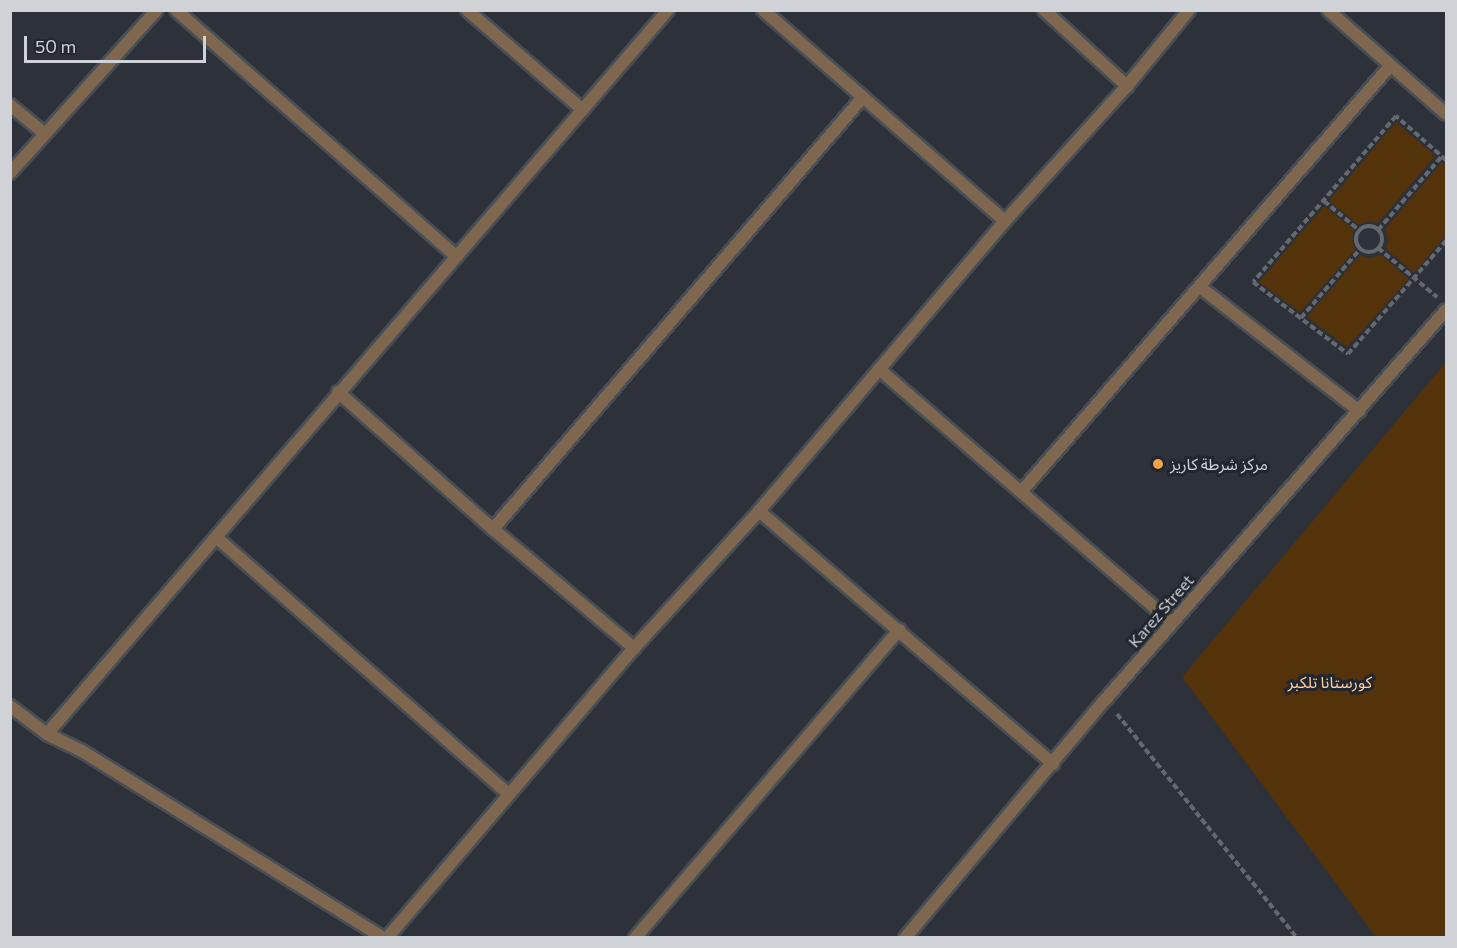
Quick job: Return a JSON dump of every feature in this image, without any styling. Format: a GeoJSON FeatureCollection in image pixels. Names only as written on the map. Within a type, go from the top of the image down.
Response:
{"type":"FeatureCollection","features":[{"type":"Feature","properties":{"kind":"street"},"geometry":{"type":"LineString","coordinates":[[10,173],[157,10]]}},
{"type":"Feature","properties":{"kind":"street"},"geometry":{"type":"LineString","coordinates":[[176,10],[456,256]]}},
{"type":"Feature","properties":{"kind":"street"},"geometry":{"type":"LineString","coordinates":[[467,10],[583,110]]}},
{"type":"Feature","properties":{"kind":"street"},"geometry":{"type":"LineString","coordinates":[[47,734],[668,10]]}},
{"type":"Feature","properties":{"kind":"street"},"geometry":{"type":"LineString","coordinates":[[764,10],[1005,221]]}},
{"type":"Feature","properties":{"kind":"street"},"geometry":{"type":"LineString","coordinates":[[1044,10],[1127,86]]}},
{"type":"Feature","properties":{"kind":"street"},"geometry":{"type":"LineString","coordinates":[[10,706],[47,734],[82,751],[385,938],[634,648],[759,511],[1005,221],[1127,86],[1189,10]]}},
{"type":"Feature","properties":{"kind":"street"},"geometry":{"type":"LineString","coordinates":[[1328,10],[1446,114]]}},
{"type":"Feature","properties":{"kind":"street"},"geometry":{"type":"LineString","coordinates":[[1021,492],[1390,66]]}},
{"type":"Feature","properties":{"kind":"street"},"geometry":{"type":"LineString","coordinates":[[493,529],[863,97]]}},
{"type":"Feature","properties":{"kind":"street"},"geometry":{"type":"LineString","coordinates":[[10,105],[45,134]]}},
{"type":"Feature","properties":{"kind":"street"},"geometry":{"type":"LineString","coordinates":[[1200,286],[1359,411]]}},
{"type":"Feature","properties":{"kind":"street","name":"Karez Street"},"geometry":{"type":"LineString","coordinates":[[905,938],[1172,623],[1446,310]]}},
{"type":"Feature","properties":{"kind":"street"},"geometry":{"type":"LineString","coordinates":[[879,369],[1172,623]]}},
{"type":"Feature","properties":{"kind":"street"},"geometry":{"type":"LineString","coordinates":[[338,392],[493,529],[634,648]]}},
{"type":"Feature","properties":{"kind":"street"},"geometry":{"type":"LineString","coordinates":[[759,511],[1053,764]]}},
{"type":"Feature","properties":{"kind":"street"},"geometry":{"type":"LineString","coordinates":[[216,537],[509,794]]}},
{"type":"Feature","properties":{"kind":"street"},"geometry":{"type":"LineString","coordinates":[[635,938],[899,630]]}},
{"type":"Feature","properties":{"kind":"path"},"geometry":{"type":"LineString","coordinates":[[1446,160],[1396,116],[1253,282],[1348,354],[1446,240]]}},
{"type":"Feature","properties":{"kind":"path"},"geometry":{"type":"LineString","coordinates":[[1378,230],[1442,156]]}},
{"type":"Feature","properties":{"kind":"path"},"geometry":{"type":"LineString","coordinates":[[1324,201],[1360,231]]}},
{"type":"Feature","properties":{"kind":"path"},"geometry":{"type":"LineString","coordinates":[[1368,226],[1378,230],[1382,237],[1378,248],[1372,252],[1361,248],[1357,242],[1360,231],[1368,226]]}},
{"type":"Feature","properties":{"kind":"path"},"geometry":{"type":"LineString","coordinates":[[1301,318],[1361,248]]}},
{"type":"Feature","properties":{"kind":"path"},"geometry":{"type":"LineString","coordinates":[[1378,248],[1438,298]]}},
{"type":"Feature","properties":{"kind":"path"},"geometry":{"type":"LineString","coordinates":[[1106,700],[1297,938]]}},
{"type":"Feature","properties":{"kind":"green space"},"geometry":{"type":"Polygon","coordinates":[[[1396,122],[1435,156],[1378,223],[1368,221],[1359,225],[1329,201],[1396,122]]]}},
{"type":"Feature","properties":{"kind":"green space"},"geometry":{"type":"Polygon","coordinates":[[[1442,162],[1446,166],[1446,235],[1414,273],[1386,249],[1388,241],[1385,229],[1442,162]]]}},
{"type":"Feature","properties":{"kind":"green space"},"geometry":{"type":"Polygon","coordinates":[[[1324,206],[1354,230],[1352,237],[1355,250],[1300,312],[1259,282],[1324,206]]]}},
{"type":"Feature","properties":{"kind":"green space"},"geometry":{"type":"Polygon","coordinates":[[[1360,255],[1370,258],[1381,255],[1409,279],[1347,347],[1307,317],[1360,255]]]}},
{"type":"Feature","properties":{"kind":"green space","name":"كورستانا تلكبر"},"geometry":{"type":"Polygon","coordinates":[[[1446,362],[1446,937],[1376,937],[1182,677],[1446,362]]]}},
{"type":"Feature","properties":{"kind":"place","name":"مركز شرطة كاريز"},"geometry":{"type":"Point","coordinates":[1158,464]}}]}
